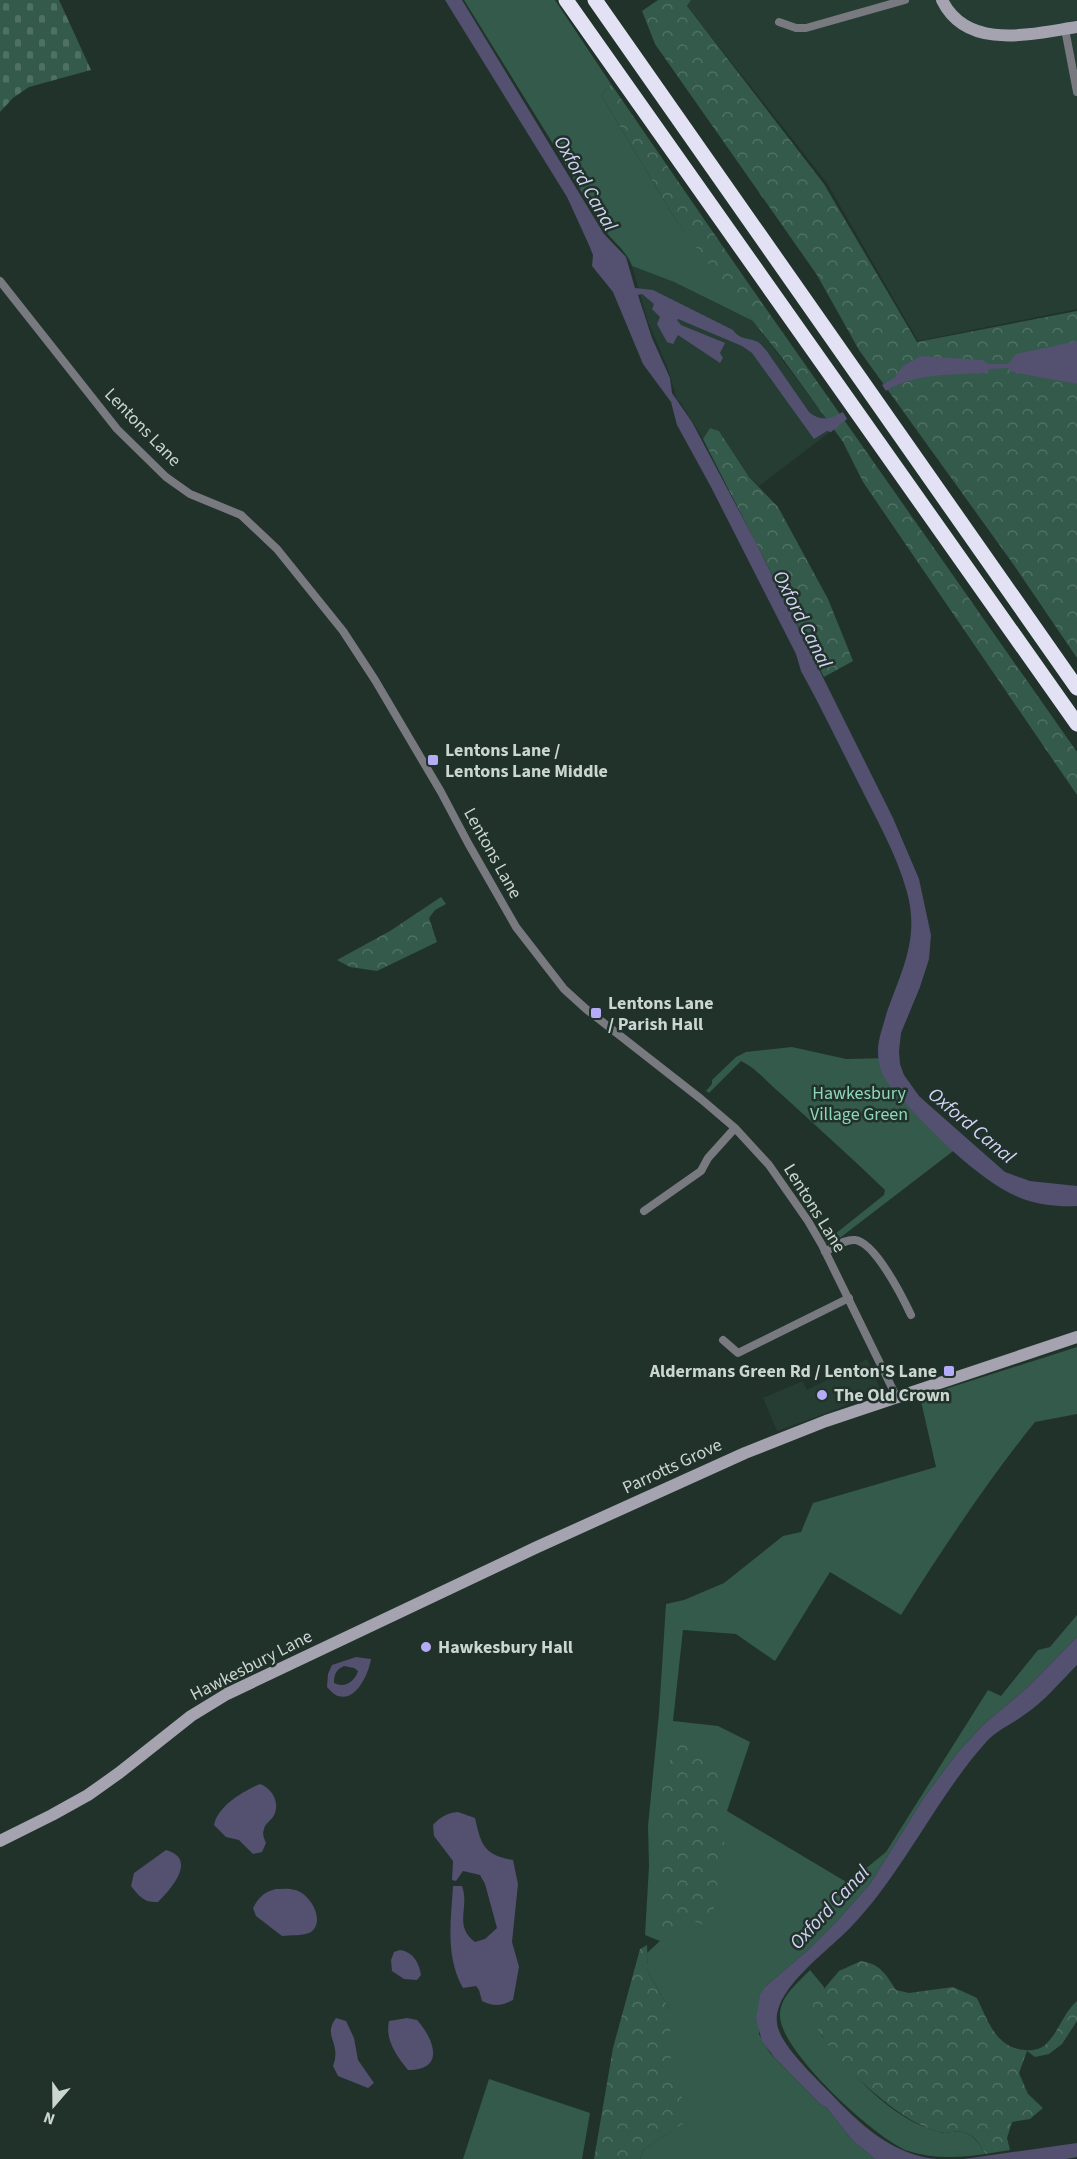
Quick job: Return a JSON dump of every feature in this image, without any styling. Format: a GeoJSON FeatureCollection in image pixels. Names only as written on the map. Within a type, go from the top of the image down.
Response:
{"type":"FeatureCollection","features":[{"type":"Feature","properties":{"kind":"highway"},"geometry":{"type":"LineString","coordinates":[[566,0],[1077,724]]}},
{"type":"Feature","properties":{"kind":"highway"},"geometry":{"type":"LineString","coordinates":[[595,0],[1077,688]]}},
{"type":"Feature","properties":{"kind":"main road"},"geometry":{"type":"LineString","coordinates":[[942,0],[952,16],[961,24],[983,34],[1021,34],[1071,28]]}},
{"type":"Feature","properties":{"kind":"main road","name":"Parrotts Grove"},"geometry":{"type":"LineString","coordinates":[[535,1548],[745,1453],[826,1421],[1077,1337]]}},
{"type":"Feature","properties":{"kind":"main road","name":"Hawkesbury Lane"},"geometry":{"type":"LineString","coordinates":[[0,1841],[88,1795],[191,1716],[227,1694],[535,1548]]}},
{"type":"Feature","properties":{"kind":"street"},"geometry":{"type":"LineString","coordinates":[[779,22],[796,28],[806,28],[904,0]]}},
{"type":"Feature","properties":{"kind":"street"},"geometry":{"type":"LineString","coordinates":[[1071,28],[1077,92]]}},
{"type":"Feature","properties":{"kind":"street","name":"Lentons Lane"},"geometry":{"type":"LineString","coordinates":[[0,281],[117,429],[166,477],[190,494],[241,515],[258,529],[343,631],[375,680],[441,792],[516,927],[564,989],[735,1128],[776,1173],[808,1221],[825,1252],[897,1398]]}},
{"type":"Feature","properties":{"kind":"street"},"geometry":{"type":"LineString","coordinates":[[645,1208],[701,1171],[708,1158],[735,1128]]}},
{"type":"Feature","properties":{"kind":"street"},"geometry":{"type":"LineString","coordinates":[[825,1252],[854,1239],[864,1243],[891,1276],[911,1315]]}},
{"type":"Feature","properties":{"kind":"street"},"geometry":{"type":"LineString","coordinates":[[723,1340],[738,1353],[849,1298]]}},
{"type":"Feature","properties":{"kind":"shaded area"},"geometry":{"type":"Polygon","coordinates":[[[445,0],[462,0],[604,234],[626,257],[635,288],[653,290],[733,330],[742,337],[758,342],[809,412],[826,418],[843,412],[847,419],[831,432],[827,431],[814,439],[752,353],[742,346],[678,319],[681,325],[725,343],[720,353],[723,358],[720,363],[678,335],[673,344],[667,342],[657,324],[660,317],[652,309],[654,304],[642,294],[638,295],[652,338],[670,378],[672,393],[692,422],[754,539],[893,818],[919,879],[931,935],[929,959],[901,1033],[899,1051],[904,1075],[919,1096],[1005,1172],[1030,1181],[1077,1186],[1077,1206],[1050,1205],[1029,1201],[990,1181],[942,1141],[884,1077],[878,1059],[879,1042],[907,955],[911,925],[907,892],[897,863],[801,671],[796,654],[677,425],[671,402],[643,364],[613,292],[592,266],[593,255],[567,197],[445,0]]]}},
{"type":"Feature","properties":{"kind":"shaded area"},"geometry":{"type":"Polygon","coordinates":[[[691,0],[1077,0],[1077,309],[918,341],[827,183],[687,6],[691,0]]]}},
{"type":"Feature","properties":{"kind":"shaded area"},"geometry":{"type":"Polygon","coordinates":[[[632,266],[674,282],[753,321],[834,429],[759,486],[749,477],[719,431],[710,428],[703,439],[677,400],[668,369],[647,319],[632,266]]]}},
{"type":"Feature","properties":{"kind":"shaded area"},"geometry":{"type":"Polygon","coordinates":[[[1077,341],[1077,384],[1012,372],[1008,368],[990,369],[986,373],[921,378],[886,391],[882,385],[894,378],[903,366],[921,356],[983,360],[988,364],[1008,364],[1016,354],[1077,341]]]}},
{"type":"Feature","properties":{"kind":"shaded area","name":"The Old Crown"},"geometry":{"type":"Polygon","coordinates":[[[867,1359],[881,1391],[777,1431],[763,1398],[803,1381],[807,1390],[867,1359]]]}},
{"type":"Feature","properties":{"kind":"shaded area"},"geometry":{"type":"Polygon","coordinates":[[[1077,1637],[1077,1665],[1038,1704],[987,1741],[951,1787],[887,1883],[850,1928],[804,1971],[784,1997],[778,2010],[777,2023],[785,2042],[810,2073],[846,2109],[894,2146],[922,2157],[938,2159],[875,2159],[852,2140],[826,2107],[820,2104],[774,2057],[762,2041],[756,2019],[760,1995],[766,1986],[808,1950],[839,1919],[870,1884],[925,1796],[958,1752],[984,1724],[1028,1687],[1077,1637]]]}},
{"type":"Feature","properties":{"kind":"shaded area"},"geometry":{"type":"Polygon","coordinates":[[[356,1657],[371,1659],[361,1685],[351,1695],[345,1697],[337,1695],[327,1687],[328,1674],[332,1665],[356,1657]],[[344,1666],[339,1669],[334,1683],[345,1685],[351,1681],[358,1671],[344,1666]]]}},
{"type":"Feature","properties":{"kind":"shaded area"},"geometry":{"type":"Polygon","coordinates":[[[260,1784],[272,1793],[276,1807],[273,1817],[265,1827],[263,1834],[266,1843],[262,1852],[253,1854],[239,1840],[226,1837],[214,1825],[216,1818],[226,1806],[239,1795],[260,1784]]]}},
{"type":"Feature","properties":{"kind":"shaded area"},"geometry":{"type":"Polygon","coordinates":[[[458,1812],[475,1818],[482,1842],[490,1852],[513,1860],[518,1884],[512,1942],[519,1967],[513,2000],[501,2005],[482,2001],[476,1986],[463,1988],[457,1976],[451,1951],[453,1886],[462,1886],[463,1923],[468,1936],[475,1942],[485,1939],[497,1928],[485,1884],[480,1875],[463,1871],[456,1881],[452,1880],[453,1861],[434,1836],[433,1825],[436,1822],[447,1814],[458,1812]]]}},
{"type":"Feature","properties":{"kind":"shaded area"},"geometry":{"type":"Polygon","coordinates":[[[166,1850],[175,1854],[180,1860],[179,1874],[158,1902],[145,1900],[131,1886],[134,1873],[166,1850]]]}},
{"type":"Feature","properties":{"kind":"shaded area"},"geometry":{"type":"Polygon","coordinates":[[[276,1889],[301,1892],[311,1902],[317,1921],[311,1932],[282,1936],[256,1916],[253,1908],[257,1901],[265,1893],[276,1889]]]}},
{"type":"Feature","properties":{"kind":"shaded area"},"geometry":{"type":"Polygon","coordinates":[[[400,1950],[412,1955],[417,1962],[421,1975],[417,1980],[404,1979],[392,1971],[391,1960],[394,1952],[400,1950]]]}},
{"type":"Feature","properties":{"kind":"shaded area"},"geometry":{"type":"Polygon","coordinates":[[[336,2018],[346,2021],[354,2038],[358,2060],[374,2083],[368,2088],[338,2076],[333,2066],[335,2051],[331,2030],[336,2018]]]}},
{"type":"Feature","properties":{"kind":"shaded area"},"geometry":{"type":"Polygon","coordinates":[[[407,2018],[417,2020],[432,2044],[432,2059],[428,2065],[420,2069],[408,2070],[390,2041],[389,2021],[407,2018]]]}},
{"type":"Feature","properties":{"kind":"shaded area"},"geometry":{"type":"Polygon","coordinates":[[[1077,2143],[1077,2157],[1066,2159],[964,2159],[1077,2143]]]}},
{"type":"Feature","properties":{"kind":"green space"},"geometry":{"type":"Polygon","coordinates":[[[0,0],[59,0],[91,70],[29,87],[13,98],[0,112],[0,0]]]}},
{"type":"Feature","properties":{"kind":"green space"},"geometry":{"type":"Polygon","coordinates":[[[464,0],[555,0],[611,84],[601,95],[674,217],[753,321],[674,282],[632,266],[626,255],[601,225],[464,0]]]}},
{"type":"Feature","properties":{"kind":"green space"},"geometry":{"type":"Polygon","coordinates":[[[658,0],[691,0],[687,6],[824,184],[917,342],[1077,311],[1077,658],[1011,561],[859,350],[817,275],[655,44],[642,11],[658,0]]]}},
{"type":"Feature","properties":{"kind":"green space"},"geometry":{"type":"Polygon","coordinates":[[[611,84],[1077,752],[1077,795],[863,482],[843,442],[783,359],[674,217],[601,95],[611,84]]]}},
{"type":"Feature","properties":{"kind":"green space"},"geometry":{"type":"Polygon","coordinates":[[[710,428],[719,431],[749,477],[778,507],[828,599],[853,661],[824,677],[703,439],[710,428]]]}},
{"type":"Feature","properties":{"kind":"green space"},"geometry":{"type":"Polygon","coordinates":[[[441,897],[446,904],[435,910],[429,918],[437,942],[377,971],[350,967],[337,960],[390,931],[441,897]]]}},
{"type":"Feature","properties":{"kind":"green space","name":"Hawkesbury Village Green"},"geometry":{"type":"Polygon","coordinates":[[[792,1047],[846,1059],[889,1058],[890,1063],[961,1145],[832,1244],[825,1242],[884,1195],[885,1190],[761,1075],[741,1061],[709,1093],[706,1091],[712,1084],[712,1080],[736,1057],[746,1052],[792,1047]]]}},
{"type":"Feature","properties":{"kind":"green space"},"geometry":{"type":"Polygon","coordinates":[[[1077,1347],[1077,1414],[1035,1422],[965,1516],[901,1615],[830,1572],[775,1661],[736,1634],[683,1630],[673,1721],[718,1726],[750,1742],[727,1811],[848,1883],[886,1852],[988,1690],[1001,1696],[1038,1650],[1050,1647],[1077,1615],[1077,1637],[1028,1687],[984,1724],[958,1752],[925,1796],[870,1884],[808,1950],[766,1986],[759,2034],[770,2053],[820,2104],[826,2107],[852,2140],[875,2159],[640,2159],[643,2150],[689,2119],[670,2068],[670,2010],[648,1972],[647,1953],[660,1941],[645,1935],[649,1866],[648,1826],[659,1713],[666,1604],[684,1600],[724,1583],[783,1536],[801,1532],[813,1503],[936,1467],[920,1397],[1077,1347]]]}},
{"type":"Feature","properties":{"kind":"green space"},"geometry":{"type":"Polygon","coordinates":[[[692,1742],[701,1746],[721,1771],[719,1828],[726,1848],[713,1899],[715,1917],[704,1925],[693,1921],[661,1941],[658,1921],[663,1773],[678,1746],[692,1742]]]}},
{"type":"Feature","properties":{"kind":"green space"},"geometry":{"type":"Polygon","coordinates":[[[647,1945],[648,1972],[670,2010],[671,2068],[690,2119],[643,2150],[640,2159],[594,2159],[613,2048],[640,1949],[647,1945]]]}},
{"type":"Feature","properties":{"kind":"green space"},"geometry":{"type":"Polygon","coordinates":[[[861,1961],[868,1962],[882,1971],[896,1990],[909,1993],[953,1987],[977,1998],[989,2024],[1000,2039],[1015,2048],[1025,2050],[1037,2049],[1045,2045],[1077,2001],[1077,2021],[1062,2044],[1049,2054],[1035,2057],[1027,2051],[1019,2073],[1028,2094],[1043,2108],[1030,2119],[1012,2122],[1007,2138],[1010,2150],[985,2154],[977,2140],[967,2133],[939,2132],[909,2119],[859,2079],[829,2046],[813,2016],[813,2002],[839,1971],[861,1961]]]}},
{"type":"Feature","properties":{"kind":"green space"},"geometry":{"type":"Polygon","coordinates":[[[810,1970],[824,1987],[821,2035],[866,2087],[893,2109],[922,2126],[946,2133],[958,2131],[967,2133],[976,2140],[985,2154],[946,2157],[908,2151],[874,2130],[831,2092],[794,2049],[783,2029],[780,2014],[787,1995],[810,1970]]]}},
{"type":"Feature","properties":{"kind":"green space"},"geometry":{"type":"Polygon","coordinates":[[[489,2079],[590,2113],[582,2159],[463,2159],[489,2079]]]}},
{"type":"Feature","properties":{"kind":"place","name":"Lentons Lane / Lentons Lane Middle"},"geometry":{"type":"Point","coordinates":[433,760]}},
{"type":"Feature","properties":{"kind":"place","name":"Lentons Lane / Parish Hall"},"geometry":{"type":"Point","coordinates":[596,1013]}},
{"type":"Feature","properties":{"kind":"place","name":"Aldermans Green Rd / Lenton'S Lane"},"geometry":{"type":"Point","coordinates":[949,1371]}},
{"type":"Feature","properties":{"kind":"place","name":"The Old Crown"},"geometry":{"type":"Point","coordinates":[822,1395]}},
{"type":"Feature","properties":{"kind":"place","name":"Hawkesbury Hall"},"geometry":{"type":"Point","coordinates":[426,1647]}},
{"type":"Feature","properties":{"kind":"water label","name":"Oxford Canal"},"geometry":{"type":"Point","coordinates":[586,183]}},
{"type":"Feature","properties":{"kind":"water label","name":"Oxford Canal"},"geometry":{"type":"Point","coordinates":[803,619]}},
{"type":"Feature","properties":{"kind":"water label","name":"Oxford Canal"},"geometry":{"type":"Point","coordinates":[972,1125]}},
{"type":"Feature","properties":{"kind":"water label","name":"Oxford Canal"},"geometry":{"type":"Point","coordinates":[829,1907]}}]}
